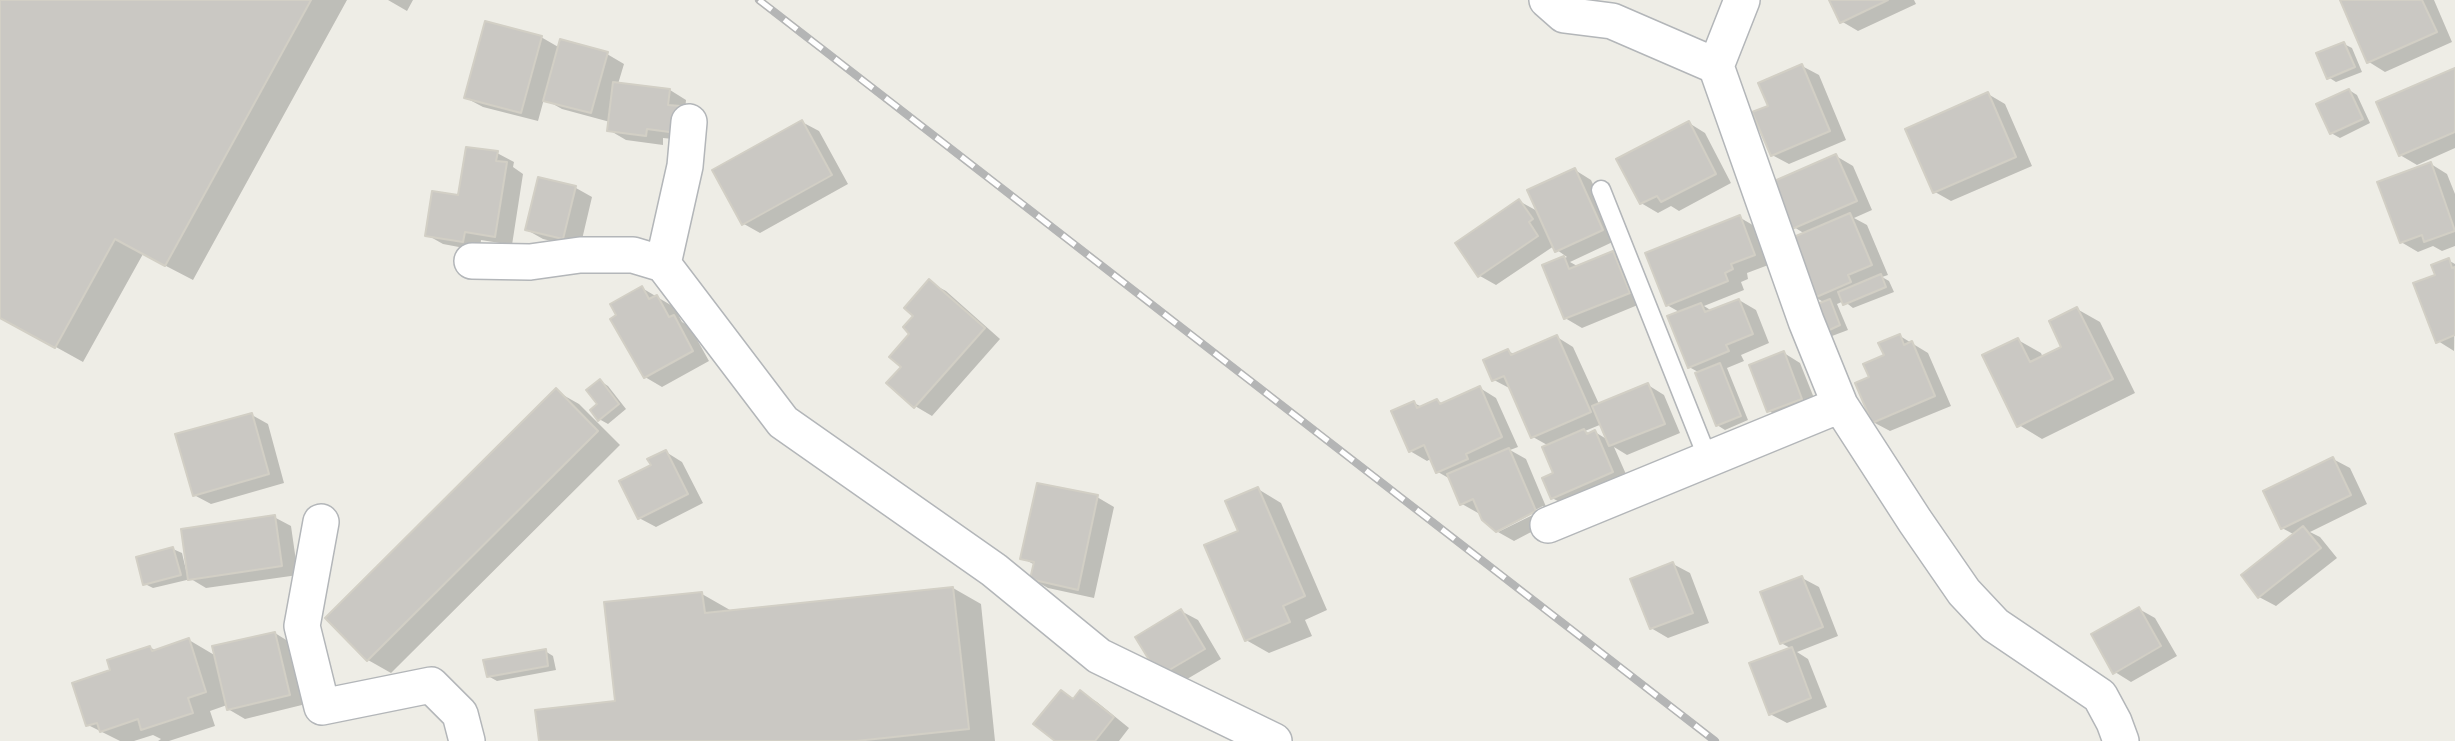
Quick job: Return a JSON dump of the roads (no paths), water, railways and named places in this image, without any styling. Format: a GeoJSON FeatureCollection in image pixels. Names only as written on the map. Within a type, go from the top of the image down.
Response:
{"type":"FeatureCollection","features":[{"type":"Feature","properties":{"kind":"street"},"geometry":{"type":"LineString","coordinates":[[1547,0],[1564,15],[1612,21],[1716,66]]}},
{"type":"Feature","properties":{"kind":"street"},"geometry":{"type":"LineString","coordinates":[[1742,0],[1716,66],[1806,321],[1840,405],[1964,592],[1995,625],[2099,696],[2121,741]]}},
{"type":"Feature","properties":{"kind":"street"},"geometry":{"type":"LineString","coordinates":[[663,264],[685,166],[689,122]]}},
{"type":"Feature","properties":{"kind":"street"},"geometry":{"type":"LineString","coordinates":[[472,261],[530,262],[580,255],[633,255],[663,264],[783,422],[994,570],[1099,656],[1274,741]]}},
{"type":"Feature","properties":{"kind":"street"},"geometry":{"type":"LineString","coordinates":[[1548,525],[1840,405]]}},
{"type":"Feature","properties":{"kind":"street"},"geometry":{"type":"LineString","coordinates":[[321,522],[302,626],[322,706],[431,685],[460,714],[467,741]]}},
{"type":"Feature","properties":{"kind":"lane"},"geometry":{"type":"LineString","coordinates":[[1601,190],[1708,460]]}},
{"type":"Feature","properties":{"kind":"railway"},"geometry":{"type":"LineString","coordinates":[[759,0],[1715,741]]}}]}
